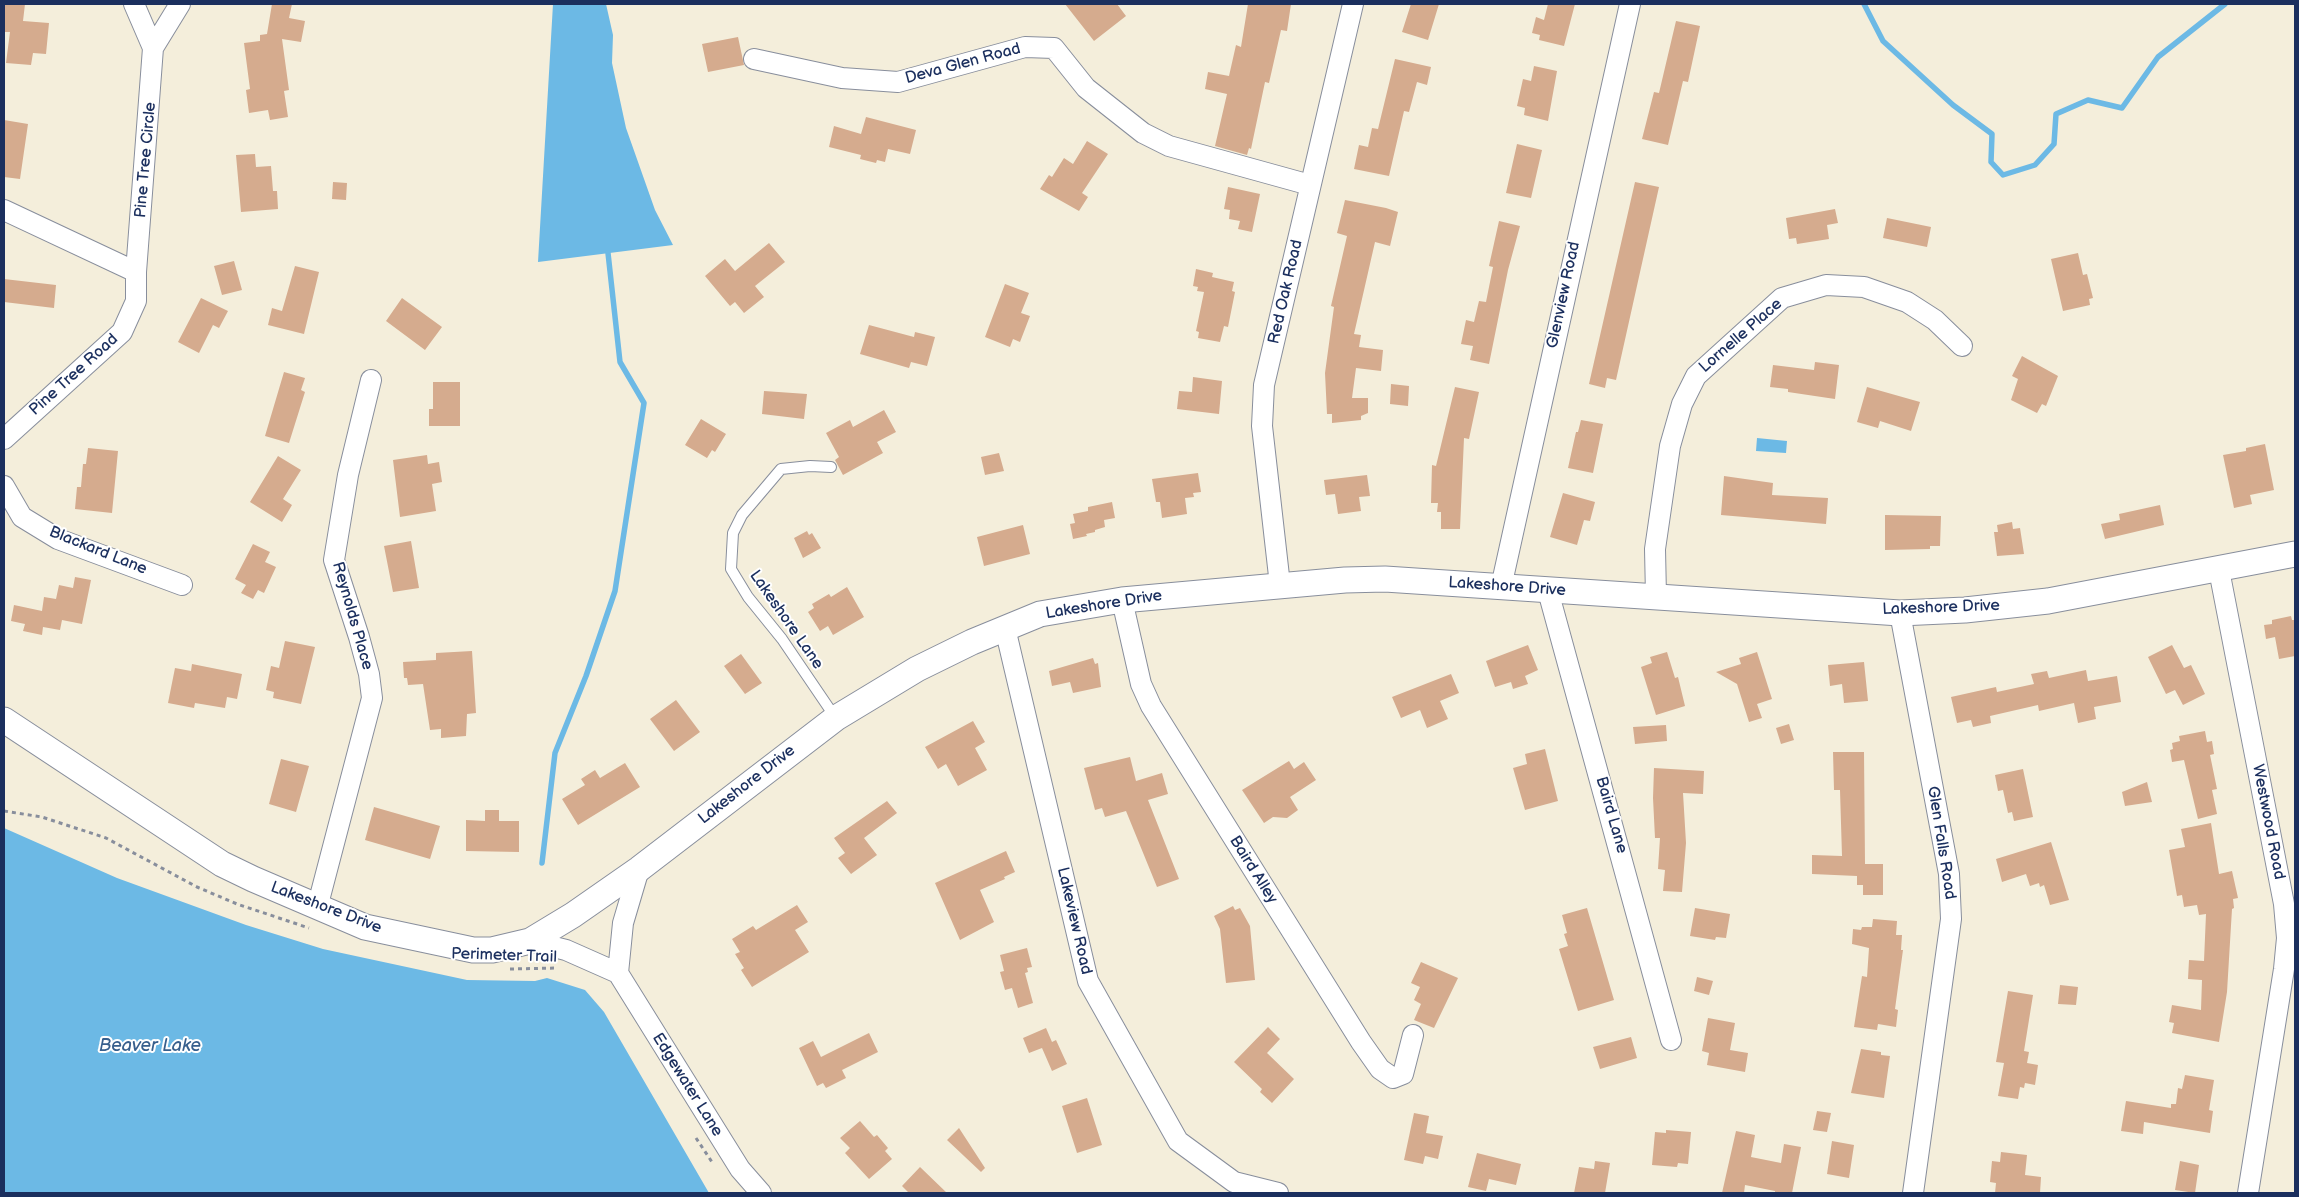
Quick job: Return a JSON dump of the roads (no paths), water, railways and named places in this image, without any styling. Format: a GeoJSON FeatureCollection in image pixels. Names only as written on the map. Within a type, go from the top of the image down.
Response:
{"type":"FeatureCollection","features":[{"type":"Feature","properties":{"kind":"street"},"geometry":{"type":"LineString","coordinates":[[134,4],[154,48]]}},
{"type":"Feature","properties":{"kind":"street"},"geometry":{"type":"LineString","coordinates":[[154,48],[180,4]]}},
{"type":"Feature","properties":{"kind":"street","name":"Red Oak Road"},"geometry":{"type":"LineString","coordinates":[[1280,585],[1262,426],[1264,385],[1353,4]]}},
{"type":"Feature","properties":{"kind":"street","name":"Glenview Road"},"geometry":{"type":"LineString","coordinates":[[1501,587],[1630,4]]}},
{"type":"Feature","properties":{"kind":"street","name":"Deva Glen Road"},"geometry":{"type":"LineString","coordinates":[[754,59],[842,78],[898,82],[1025,47],[1054,48],[1086,88],[1143,133],[1169,146],[1310,185]]}},
{"type":"Feature","properties":{"kind":"street","name":"Pine Tree Circle"},"geometry":{"type":"LineString","coordinates":[[136,272],[154,48]]}},
{"type":"Feature","properties":{"kind":"street"},"geometry":{"type":"LineString","coordinates":[[4,210],[136,272]]}},
{"type":"Feature","properties":{"kind":"street","name":"Pine Tree Road"},"geometry":{"type":"LineString","coordinates":[[4,439],[122,332],[136,302],[136,272]]}},
{"type":"Feature","properties":{"kind":"street","name":"Lornelle Place"},"geometry":{"type":"LineString","coordinates":[[1656,596],[1655,549],[1670,446],[1682,404],[1696,376],[1782,298],[1826,285],[1864,287],[1907,302],[1935,320],[1962,346]]}},
{"type":"Feature","properties":{"kind":"street","name":"Reynolds Place"},"geometry":{"type":"LineString","coordinates":[[314,918],[372,698],[369,674],[360,637],[334,560],[348,475],[371,380]]}},
{"type":"Feature","properties":{"kind":"street","name":"Blackard Lane"},"geometry":{"type":"LineString","coordinates":[[4,486],[22,517],[58,539],[182,584]]}},
{"type":"Feature","properties":{"kind":"street","name":"Lakeshore Drive"},"geometry":{"type":"LineString","coordinates":[[4,720],[222,864],[314,918],[473,950],[492,950],[530,942],[573,916],[639,869],[836,718],[917,669],[972,642],[1040,614],[1122,600],[1280,585],[1385,579],[1900,613],[1965,610],[2048,601],[2219,570],[2295,554]]}},
{"type":"Feature","properties":{"kind":"street","name":"Westwood Road"},"geometry":{"type":"LineString","coordinates":[[2219,570],[2284,904],[2287,938],[2248,1193]]}},
{"type":"Feature","properties":{"kind":"street","name":"Baird Lane"},"geometry":{"type":"LineString","coordinates":[[1548,591],[1671,1040]]}},
{"type":"Feature","properties":{"kind":"street","name":"Baird Alley"},"geometry":{"type":"LineString","coordinates":[[1122,600],[1141,684],[1151,706],[1361,1042],[1380,1069],[1393,1078],[1403,1074],[1413,1035]]}},
{"type":"Feature","properties":{"kind":"street","name":"Glen Falls Road"},"geometry":{"type":"LineString","coordinates":[[1900,613],[1948,874],[1951,919],[1913,1193]]}},
{"type":"Feature","properties":{"kind":"street","name":"Lakeview Road"},"geometry":{"type":"LineString","coordinates":[[1006,628],[1088,981],[1178,1141],[1234,1182],[1278,1193]]}},
{"type":"Feature","properties":{"kind":"street"},"geometry":{"type":"LineString","coordinates":[[530,942],[566,950],[618,973],[623,923],[639,869]]}},
{"type":"Feature","properties":{"kind":"street","name":"Edgewater Lane"},"geometry":{"type":"LineString","coordinates":[[618,973],[740,1169],[760,1193]]}},
{"type":"Feature","properties":{"kind":"lane","name":"Lakeshore Lane"},"geometry":{"type":"LineString","coordinates":[[831,467],[810,466],[781,469],[742,515],[733,533],[731,569],[748,597],[782,639],[836,718]]}},
{"type":"Feature","properties":{"kind":"water"},"geometry":{"type":"Polygon","coordinates":[[[553,4],[606,4],[613,35],[612,63],[626,128],[655,210],[673,245],[538,262],[553,4]]]}},
{"type":"Feature","properties":{"kind":"water"},"geometry":{"type":"Polygon","coordinates":[[[1757,438],[1787,441],[1786,453],[1756,451],[1757,438]]]}},
{"type":"Feature","properties":{"kind":"water","name":"Beaver Lake"},"geometry":{"type":"Polygon","coordinates":[[[4,828],[117,878],[246,925],[323,949],[467,980],[535,981],[547,978],[585,990],[604,1012],[709,1193],[4,1193],[4,828]]]}},
{"type":"Feature","properties":{"kind":"waterway"},"geometry":{"type":"LineString","coordinates":[[1864,4],[1883,41],[1953,105],[1992,134],[1991,162],[2003,175],[2035,165],[2054,144],[2056,114],[2088,100],[2122,108],[2158,57],[2225,4]]}},
{"type":"Feature","properties":{"kind":"waterway"},"geometry":{"type":"LineString","coordinates":[[542,863],[555,753],[586,676],[615,591],[644,403],[620,362],[608,253]]}}]}
